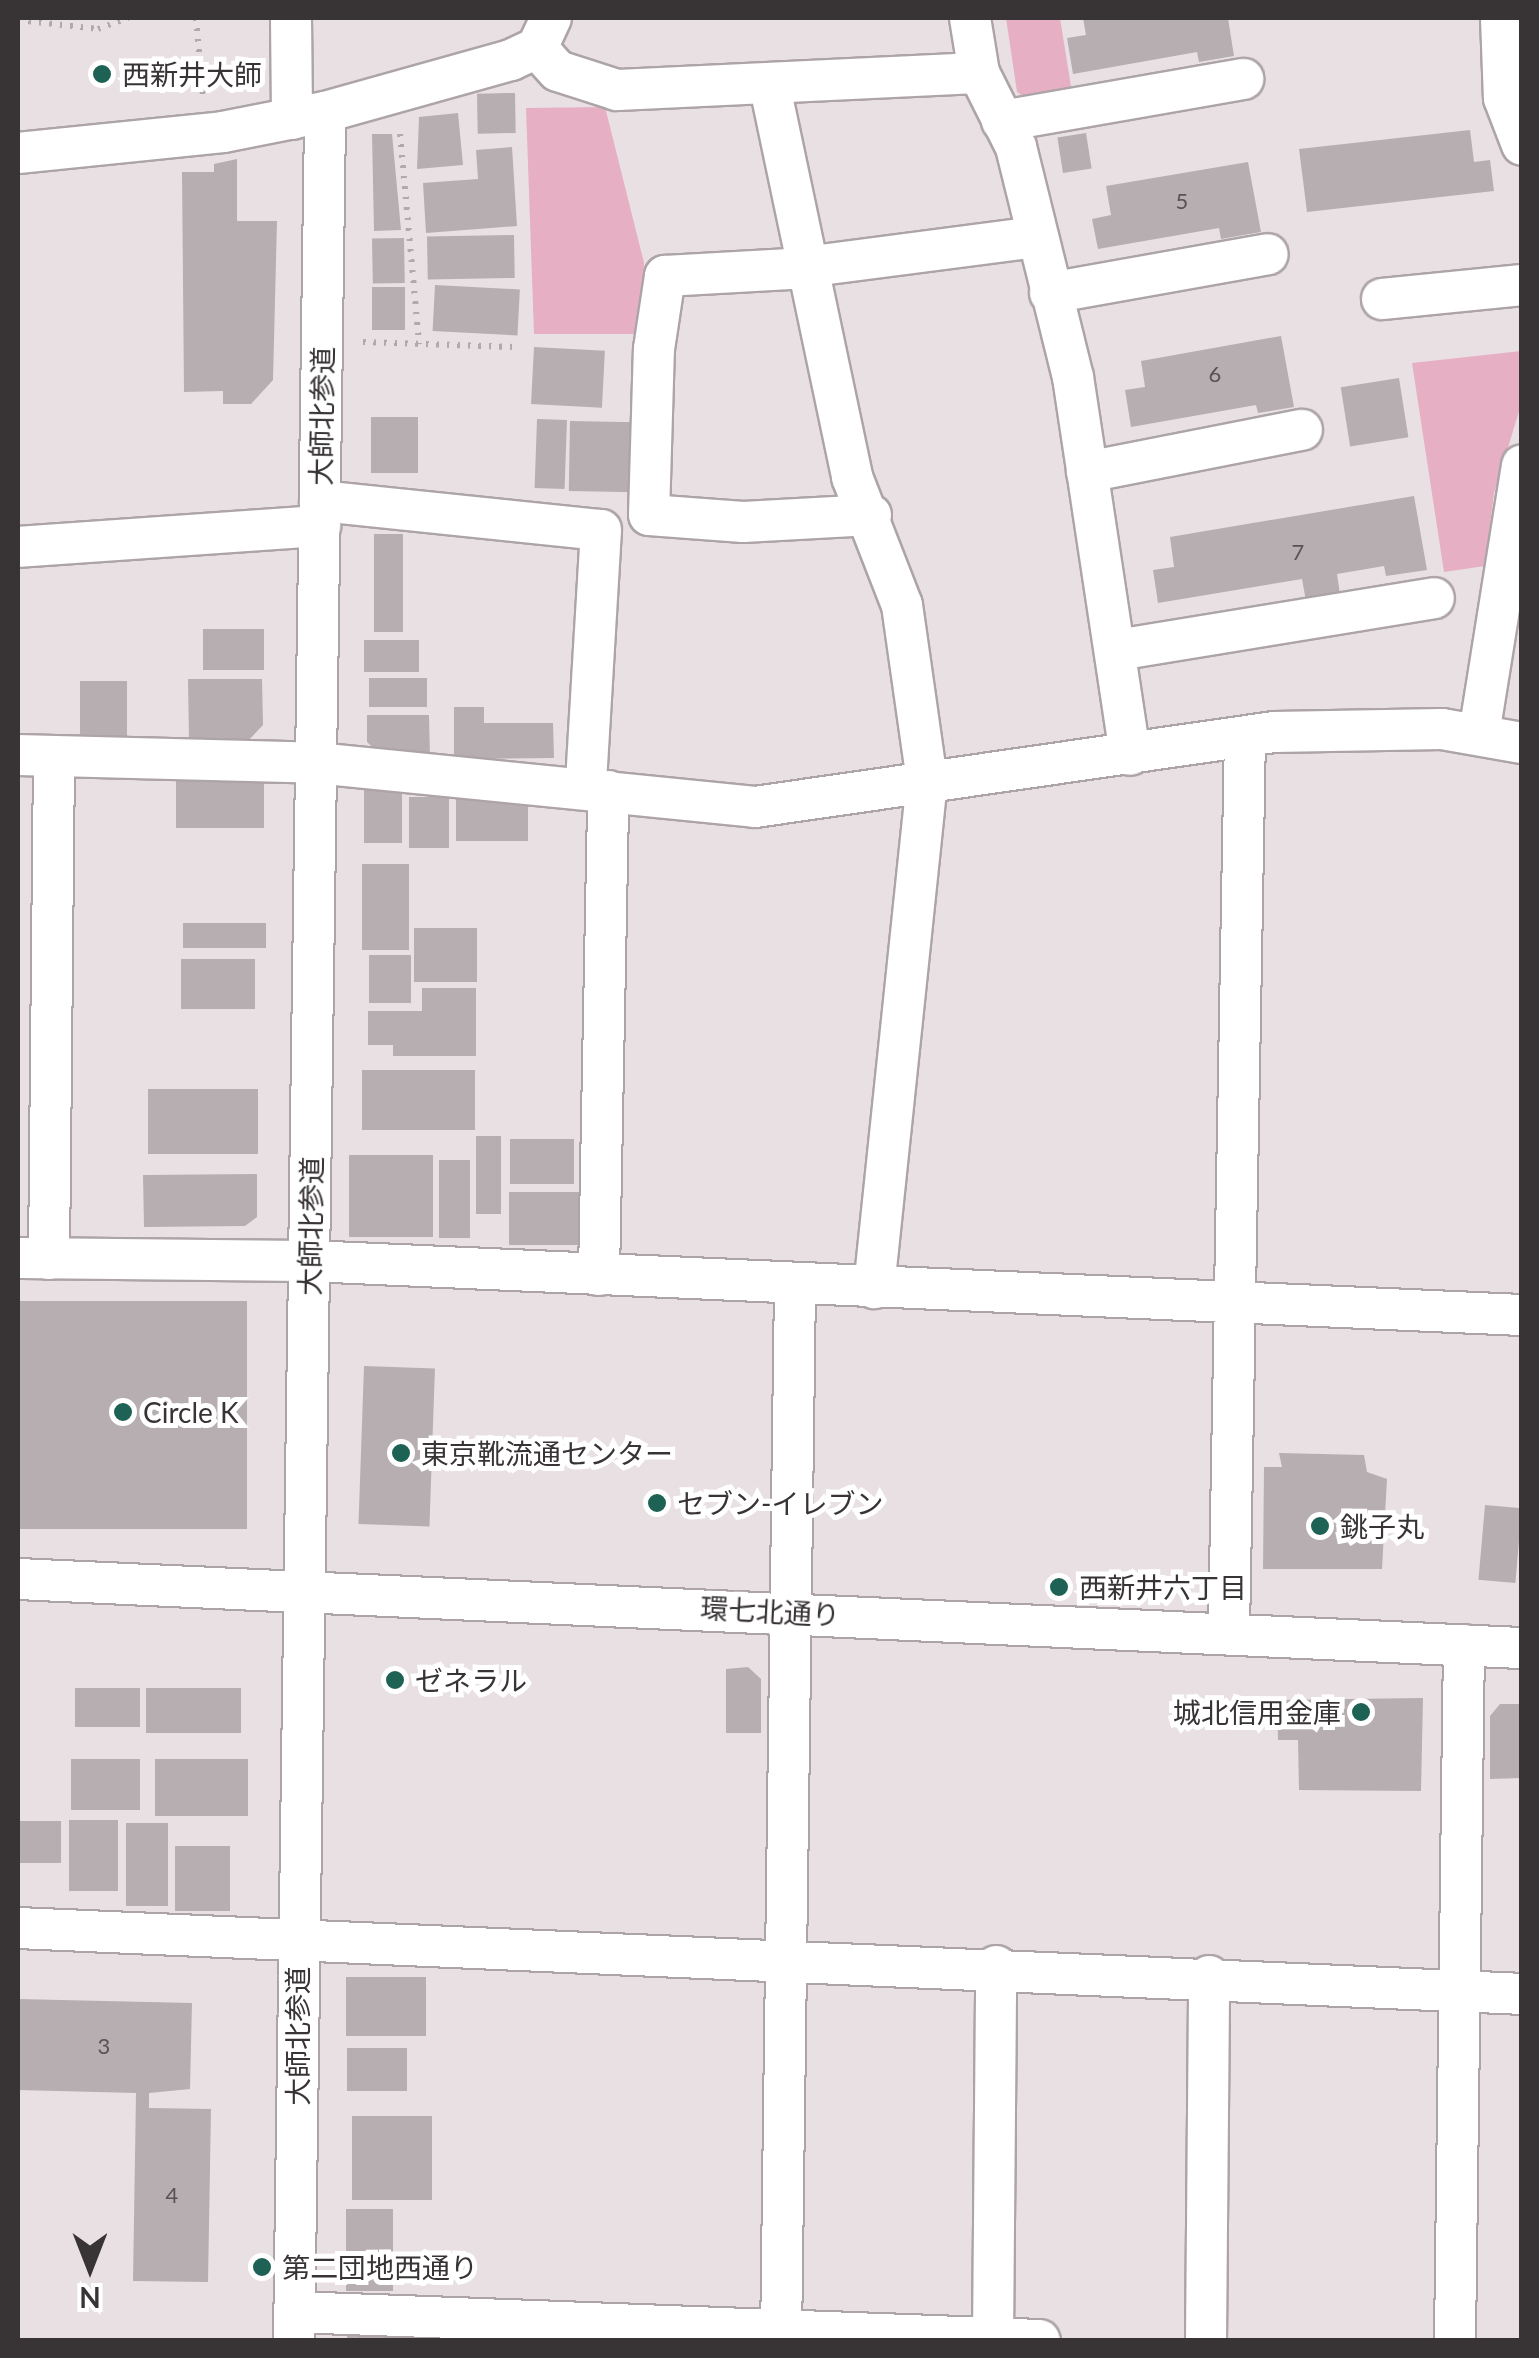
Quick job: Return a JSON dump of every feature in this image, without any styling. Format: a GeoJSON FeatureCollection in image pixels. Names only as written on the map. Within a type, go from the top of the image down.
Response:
{"type":"FeatureCollection","features":[{"type":"Feature","properties":{"kind":"street","name":"大師北参道"},"geometry":{"type":"LineString","coordinates":[[292,18],[314,126],[320,513],[294,2326]]}},
{"type":"Feature","properties":{"kind":"street"},"geometry":{"type":"LineString","coordinates":[[970,18],[979,73],[1016,147],[1034,237],[1073,377],[1130,755]]}},
{"type":"Feature","properties":{"kind":"street"},"geometry":{"type":"LineString","coordinates":[[1501,18],[1504,98],[1522,145]]}},
{"type":"Feature","properties":{"kind":"street"},"geometry":{"type":"LineString","coordinates":[[18,154],[314,126],[544,32],[558,71],[617,90],[770,87],[979,73]]}},
{"type":"Feature","properties":{"kind":"street"},"geometry":{"type":"LineString","coordinates":[[770,87],[852,477],[902,605],[927,781],[874,1288]]}},
{"type":"Feature","properties":{"kind":"street"},"geometry":{"type":"LineString","coordinates":[[1002,121],[1222,94]]}},
{"type":"Feature","properties":{"kind":"street"},"geometry":{"type":"LineString","coordinates":[[870,515],[743,522],[649,515],[654,350],[665,276],[808,267],[1034,237]]}},
{"type":"Feature","properties":{"kind":"street"},"geometry":{"type":"LineString","coordinates":[[1050,293],[1248,267]]}},
{"type":"Feature","properties":{"kind":"street"},"geometry":{"type":"LineString","coordinates":[[1382,299],[1522,284]]}},
{"type":"Feature","properties":{"kind":"street"},"geometry":{"type":"LineString","coordinates":[[1087,472],[1282,446]]}},
{"type":"Feature","properties":{"kind":"street"},"geometry":{"type":"LineString","coordinates":[[1480,734],[1522,464]]}},
{"type":"Feature","properties":{"kind":"street"},"geometry":{"type":"LineString","coordinates":[[18,546],[320,513],[600,530],[599,1274]]}},
{"type":"Feature","properties":{"kind":"street"},"geometry":{"type":"LineString","coordinates":[[1117,650],[1415,611]]}},
{"type":"Feature","properties":{"kind":"street"},"geometry":{"type":"LineString","coordinates":[[1522,743],[1480,734],[1361,728],[1245,737],[755,807],[597,788],[316,763],[36,756],[33,1259],[309,1260],[795,1286],[1522,1315]]}},
{"type":"Feature","properties":{"kind":"street"},"geometry":{"type":"LineString","coordinates":[[1229,1632],[1245,737]]}},
{"type":"Feature","properties":{"kind":"street"},"geometry":{"type":"LineString","coordinates":[[780,2338],[795,1286]]}},
{"type":"Feature","properties":{"kind":"street","name":"環七北通り"},"geometry":{"type":"LineString","coordinates":[[18,1579],[305,1588],[1522,1648]]}},
{"type":"Feature","properties":{"kind":"street"},"geometry":{"type":"LineString","coordinates":[[1455,2340],[1455,1991],[1464,1645]]}},
{"type":"Feature","properties":{"kind":"street"},"geometry":{"type":"LineString","coordinates":[[18,1928],[297,1935],[1522,1994]]}},
{"type":"Feature","properties":{"kind":"street"},"geometry":{"type":"LineString","coordinates":[[993,2338],[996,1966]]}},
{"type":"Feature","properties":{"kind":"street"},"geometry":{"type":"LineString","coordinates":[[1206,2340],[1209,1976]]}},
{"type":"Feature","properties":{"kind":"street"},"geometry":{"type":"LineString","coordinates":[[294,2326],[1039,2340]]}},
{"type":"Feature","properties":{"kind":"path"},"geometry":{"type":"LineString","coordinates":[[18,20],[98,28],[128,18]]}},
{"type":"Feature","properties":{"kind":"path"},"geometry":{"type":"LineString","coordinates":[[196,18],[207,134]]}},
{"type":"Feature","properties":{"kind":"path"},"geometry":{"type":"LineString","coordinates":[[395,92],[420,344]]}},
{"type":"Feature","properties":{"kind":"path"},"geometry":{"type":"LineString","coordinates":[[362,342],[515,347]]}},
{"type":"Feature","properties":{"kind":"shaded area"},"geometry":{"type":"Polygon","coordinates":[[[1006,18],[1060,18],[1072,93],[1029,100],[1017,92],[1006,18]]]}},
{"type":"Feature","properties":{"kind":"shaded area"},"geometry":{"type":"Polygon","coordinates":[[[605,107],[644,263],[641,334],[534,334],[526,108],[605,107]]]}},
{"type":"Feature","properties":{"kind":"shaded area"},"geometry":{"type":"Polygon","coordinates":[[[1521,351],[1521,405],[1494,493],[1485,566],[1444,572],[1412,363],[1521,351]]]}},
{"type":"Feature","properties":{"kind":"building"},"geometry":{"type":"Polygon","coordinates":[[[1083,18],[1228,18],[1234,56],[1199,62],[1197,52],[1073,74],[1067,38],[1086,35],[1083,18]]]}},
{"type":"Feature","properties":{"kind":"building"},"geometry":{"type":"Polygon","coordinates":[[[515,93],[516,133],[478,134],[477,94],[515,93]]]}},
{"type":"Feature","properties":{"kind":"building"},"geometry":{"type":"Polygon","coordinates":[[[458,113],[463,165],[417,169],[419,117],[458,113]]]}},
{"type":"Feature","properties":{"kind":"building"},"geometry":{"type":"Polygon","coordinates":[[[1470,130],[1474,162],[1490,160],[1494,191],[1307,212],[1299,149],[1470,130]]]}},
{"type":"Feature","properties":{"kind":"building"},"geometry":{"type":"Polygon","coordinates":[[[1086,133],[1092,169],[1063,173],[1057,138],[1086,133]]]}},
{"type":"Feature","properties":{"kind":"building"},"geometry":{"type":"Polygon","coordinates":[[[372,134],[392,134],[401,230],[374,231],[372,134]]]}},
{"type":"Feature","properties":{"kind":"building"},"geometry":{"type":"Polygon","coordinates":[[[512,147],[517,226],[426,233],[423,183],[478,179],[476,150],[512,147]]]}},
{"type":"Feature","properties":{"kind":"building"},"geometry":{"type":"Polygon","coordinates":[[[237,159],[237,221],[277,221],[273,380],[251,404],[223,404],[223,391],[184,392],[182,172],[214,172],[214,164],[237,159]]]}},
{"type":"Feature","properties":{"kind":"building"},"geometry":{"type":"Polygon","coordinates":[[[1248,162],[1261,232],[1221,239],[1219,228],[1098,249],[1092,219],[1111,215],[1106,186],[1248,162]]]}},
{"type":"Feature","properties":{"kind":"building"},"geometry":{"type":"Polygon","coordinates":[[[514,235],[515,278],[428,280],[427,237],[514,235]]]}},
{"type":"Feature","properties":{"kind":"building"},"geometry":{"type":"Polygon","coordinates":[[[404,238],[405,283],[373,284],[372,239],[404,238]]]}},
{"type":"Feature","properties":{"kind":"building"},"geometry":{"type":"Polygon","coordinates":[[[435,285],[520,289],[517,335],[433,331],[435,285]]]}},
{"type":"Feature","properties":{"kind":"building"},"geometry":{"type":"Polygon","coordinates":[[[372,287],[405,287],[405,330],[372,330],[372,287]]]}},
{"type":"Feature","properties":{"kind":"building"},"geometry":{"type":"Polygon","coordinates":[[[1281,336],[1294,407],[1258,413],[1256,405],[1131,427],[1125,390],[1145,387],[1141,361],[1281,336]]]}},
{"type":"Feature","properties":{"kind":"building"},"geometry":{"type":"Polygon","coordinates":[[[534,347],[605,351],[602,408],[531,404],[534,347]]]}},
{"type":"Feature","properties":{"kind":"building"},"geometry":{"type":"Polygon","coordinates":[[[1399,378],[1408,437],[1350,446],[1341,387],[1399,378]]]}},
{"type":"Feature","properties":{"kind":"building"},"geometry":{"type":"Polygon","coordinates":[[[371,417],[418,417],[418,473],[371,473],[371,417]]]}},
{"type":"Feature","properties":{"kind":"building"},"geometry":{"type":"Polygon","coordinates":[[[537,419],[567,420],[565,489],[535,488],[537,419]]]}},
{"type":"Feature","properties":{"kind":"building"},"geometry":{"type":"Polygon","coordinates":[[[570,421],[636,422],[635,492],[569,491],[570,421]]]}},
{"type":"Feature","properties":{"kind":"building"},"geometry":{"type":"Polygon","coordinates":[[[1414,496],[1427,570],[1386,576],[1384,566],[1337,574],[1340,594],[1306,601],[1302,579],[1158,603],[1153,570],[1174,567],[1170,537],[1414,496]]]}},
{"type":"Feature","properties":{"kind":"building"},"geometry":{"type":"Polygon","coordinates":[[[374,534],[403,534],[403,632],[374,632],[374,534]]]}},
{"type":"Feature","properties":{"kind":"building"},"geometry":{"type":"Polygon","coordinates":[[[203,629],[264,629],[264,670],[203,670],[203,629]]]}},
{"type":"Feature","properties":{"kind":"building"},"geometry":{"type":"Polygon","coordinates":[[[364,640],[419,640],[419,672],[364,672],[364,640]]]}},
{"type":"Feature","properties":{"kind":"building"},"geometry":{"type":"Polygon","coordinates":[[[369,678],[427,678],[427,707],[369,707],[369,678]]]}},
{"type":"Feature","properties":{"kind":"building"},"geometry":{"type":"Polygon","coordinates":[[[188,679],[262,679],[263,725],[246,743],[189,743],[188,679]]]}},
{"type":"Feature","properties":{"kind":"building"},"geometry":{"type":"Polygon","coordinates":[[[80,681],[127,681],[127,738],[80,738],[80,681]]]}},
{"type":"Feature","properties":{"kind":"building"},"geometry":{"type":"Polygon","coordinates":[[[454,707],[484,707],[484,723],[553,723],[554,758],[454,759],[454,707]]]}},
{"type":"Feature","properties":{"kind":"building"},"geometry":{"type":"Polygon","coordinates":[[[367,715],[429,715],[430,757],[383,757],[367,742],[367,715]]]}},
{"type":"Feature","properties":{"kind":"building"},"geometry":{"type":"Polygon","coordinates":[[[176,779],[264,779],[264,828],[176,828],[176,779]]]}},
{"type":"Feature","properties":{"kind":"building"},"geometry":{"type":"Polygon","coordinates":[[[364,787],[402,787],[402,843],[364,843],[364,787]]]}},
{"type":"Feature","properties":{"kind":"building"},"geometry":{"type":"Polygon","coordinates":[[[456,796],[528,796],[528,841],[456,841],[456,796]]]}},
{"type":"Feature","properties":{"kind":"building"},"geometry":{"type":"Polygon","coordinates":[[[409,797],[449,797],[449,848],[409,848],[409,797]]]}},
{"type":"Feature","properties":{"kind":"building"},"geometry":{"type":"Polygon","coordinates":[[[362,864],[409,864],[409,950],[362,950],[362,864]]]}},
{"type":"Feature","properties":{"kind":"building"},"geometry":{"type":"Polygon","coordinates":[[[183,923],[266,923],[266,948],[183,948],[183,923]]]}},
{"type":"Feature","properties":{"kind":"building"},"geometry":{"type":"Polygon","coordinates":[[[414,928],[477,928],[477,982],[414,982],[414,928]]]}},
{"type":"Feature","properties":{"kind":"building"},"geometry":{"type":"Polygon","coordinates":[[[369,955],[411,955],[411,1003],[369,1003],[369,955]]]}},
{"type":"Feature","properties":{"kind":"building"},"geometry":{"type":"Polygon","coordinates":[[[181,959],[255,959],[255,1009],[181,1009],[181,959]]]}},
{"type":"Feature","properties":{"kind":"building"},"geometry":{"type":"Polygon","coordinates":[[[422,988],[476,988],[476,1056],[393,1056],[393,1045],[368,1045],[368,1011],[422,1011],[422,988]]]}},
{"type":"Feature","properties":{"kind":"building"},"geometry":{"type":"Polygon","coordinates":[[[362,1070],[475,1070],[475,1130],[362,1130],[362,1070]]]}},
{"type":"Feature","properties":{"kind":"building"},"geometry":{"type":"Polygon","coordinates":[[[148,1089],[258,1089],[258,1154],[148,1154],[148,1089]]]}},
{"type":"Feature","properties":{"kind":"building"},"geometry":{"type":"Polygon","coordinates":[[[476,1136],[501,1136],[501,1214],[476,1214],[476,1136]]]}},
{"type":"Feature","properties":{"kind":"building"},"geometry":{"type":"Polygon","coordinates":[[[510,1139],[574,1139],[574,1184],[510,1184],[510,1139]]]}},
{"type":"Feature","properties":{"kind":"building"},"geometry":{"type":"Polygon","coordinates":[[[349,1155],[433,1155],[433,1237],[349,1237],[349,1155]]]}},
{"type":"Feature","properties":{"kind":"building"},"geometry":{"type":"Polygon","coordinates":[[[439,1160],[470,1160],[470,1238],[439,1238],[439,1160]]]}},
{"type":"Feature","properties":{"kind":"building"},"geometry":{"type":"Polygon","coordinates":[[[257,1174],[257,1217],[245,1226],[144,1227],[143,1175],[257,1174]]]}},
{"type":"Feature","properties":{"kind":"building"},"geometry":{"type":"Polygon","coordinates":[[[509,1192],[579,1192],[579,1245],[509,1245],[509,1192]]]}},
{"type":"Feature","properties":{"kind":"building"},"geometry":{"type":"Polygon","coordinates":[[[18,1301],[247,1301],[247,1529],[18,1529],[18,1301]]]}},
{"type":"Feature","properties":{"kind":"building"},"geometry":{"type":"Polygon","coordinates":[[[364,1366],[435,1368],[429,1526],[358,1524],[364,1366]]]}},
{"type":"Feature","properties":{"kind":"building"},"geometry":{"type":"Polygon","coordinates":[[[1279,1453],[1364,1455],[1367,1472],[1387,1479],[1382,1569],[1263,1569],[1264,1467],[1282,1467],[1279,1453]]]}},
{"type":"Feature","properties":{"kind":"building"},"geometry":{"type":"Polygon","coordinates":[[[1485,1505],[1522,1508],[1515,1583],[1478,1580],[1485,1505]]]}},
{"type":"Feature","properties":{"kind":"building"},"geometry":{"type":"Polygon","coordinates":[[[748,1667],[761,1679],[761,1733],[726,1733],[726,1669],[748,1667]]]}},
{"type":"Feature","properties":{"kind":"building"},"geometry":{"type":"Polygon","coordinates":[[[75,1688],[140,1688],[140,1727],[75,1727],[75,1688]]]}},
{"type":"Feature","properties":{"kind":"building"},"geometry":{"type":"Polygon","coordinates":[[[146,1688],[241,1688],[241,1733],[146,1733],[146,1688]]]}},
{"type":"Feature","properties":{"kind":"building"},"geometry":{"type":"Polygon","coordinates":[[[1423,1698],[1421,1791],[1299,1790],[1298,1740],[1278,1740],[1277,1700],[1423,1698]]]}},
{"type":"Feature","properties":{"kind":"building"},"geometry":{"type":"Polygon","coordinates":[[[1500,1704],[1522,1704],[1522,1778],[1490,1779],[1490,1716],[1500,1704]]]}},
{"type":"Feature","properties":{"kind":"building"},"geometry":{"type":"Polygon","coordinates":[[[71,1759],[140,1759],[140,1810],[71,1810],[71,1759]]]}},
{"type":"Feature","properties":{"kind":"building"},"geometry":{"type":"Polygon","coordinates":[[[155,1759],[248,1759],[248,1816],[155,1816],[155,1759]]]}},
{"type":"Feature","properties":{"kind":"building"},"geometry":{"type":"Polygon","coordinates":[[[69,1820],[118,1820],[118,1891],[69,1891],[69,1820]]]}},
{"type":"Feature","properties":{"kind":"building"},"geometry":{"type":"Polygon","coordinates":[[[18,1821],[61,1821],[61,1863],[18,1863],[18,1821]]]}},
{"type":"Feature","properties":{"kind":"building"},"geometry":{"type":"Polygon","coordinates":[[[126,1823],[168,1823],[168,1906],[126,1906],[126,1823]]]}},
{"type":"Feature","properties":{"kind":"building"},"geometry":{"type":"Polygon","coordinates":[[[175,1846],[230,1846],[230,1911],[175,1911],[175,1846]]]}},
{"type":"Feature","properties":{"kind":"building"},"geometry":{"type":"Polygon","coordinates":[[[346,1977],[426,1977],[426,2036],[346,2036],[346,1977]]]}},
{"type":"Feature","properties":{"kind":"building"},"geometry":{"type":"Polygon","coordinates":[[[18,1999],[192,2003],[190,2089],[149,2093],[149,2108],[211,2109],[208,2282],[133,2281],[136,2093],[18,2090],[18,1999]]]}},
{"type":"Feature","properties":{"kind":"building"},"geometry":{"type":"Polygon","coordinates":[[[347,2048],[407,2048],[407,2091],[347,2091],[347,2048]]]}},
{"type":"Feature","properties":{"kind":"building"},"geometry":{"type":"Polygon","coordinates":[[[352,2116],[432,2116],[432,2200],[352,2200],[352,2116]]]}},
{"type":"Feature","properties":{"kind":"building"},"geometry":{"type":"Polygon","coordinates":[[[346,2209],[393,2209],[393,2291],[346,2291],[346,2209]]]}},
{"type":"Feature","properties":{"kind":"building"},"geometry":{"type":"Polygon","coordinates":[[[347,2336],[437,2336],[437,2340],[347,2340],[347,2336]]]}},
{"type":"Feature","properties":{"kind":"place","name":"西新井大師"},"geometry":{"type":"Point","coordinates":[102,74]}},
{"type":"Feature","properties":{"kind":"place","name":"Circle K"},"geometry":{"type":"Point","coordinates":[123,1412]}},
{"type":"Feature","properties":{"kind":"place","name":"東京靴流通センター"},"geometry":{"type":"Point","coordinates":[401,1453]}},
{"type":"Feature","properties":{"kind":"place","name":"セブン-イレブン"},"geometry":{"type":"Point","coordinates":[657,1503]}},
{"type":"Feature","properties":{"kind":"place","name":"銚子丸"},"geometry":{"type":"Point","coordinates":[1320,1526]}},
{"type":"Feature","properties":{"kind":"place","name":"西新井六丁目"},"geometry":{"type":"Point","coordinates":[1059,1587]}},
{"type":"Feature","properties":{"kind":"place","name":"ゼネラル"},"geometry":{"type":"Point","coordinates":[395,1680]}},
{"type":"Feature","properties":{"kind":"place","name":"城北信用金庫"},"geometry":{"type":"Point","coordinates":[1361,1712]}},
{"type":"Feature","properties":{"kind":"place","name":"第二団地西通り"},"geometry":{"type":"Point","coordinates":[262,2267]}}]}
